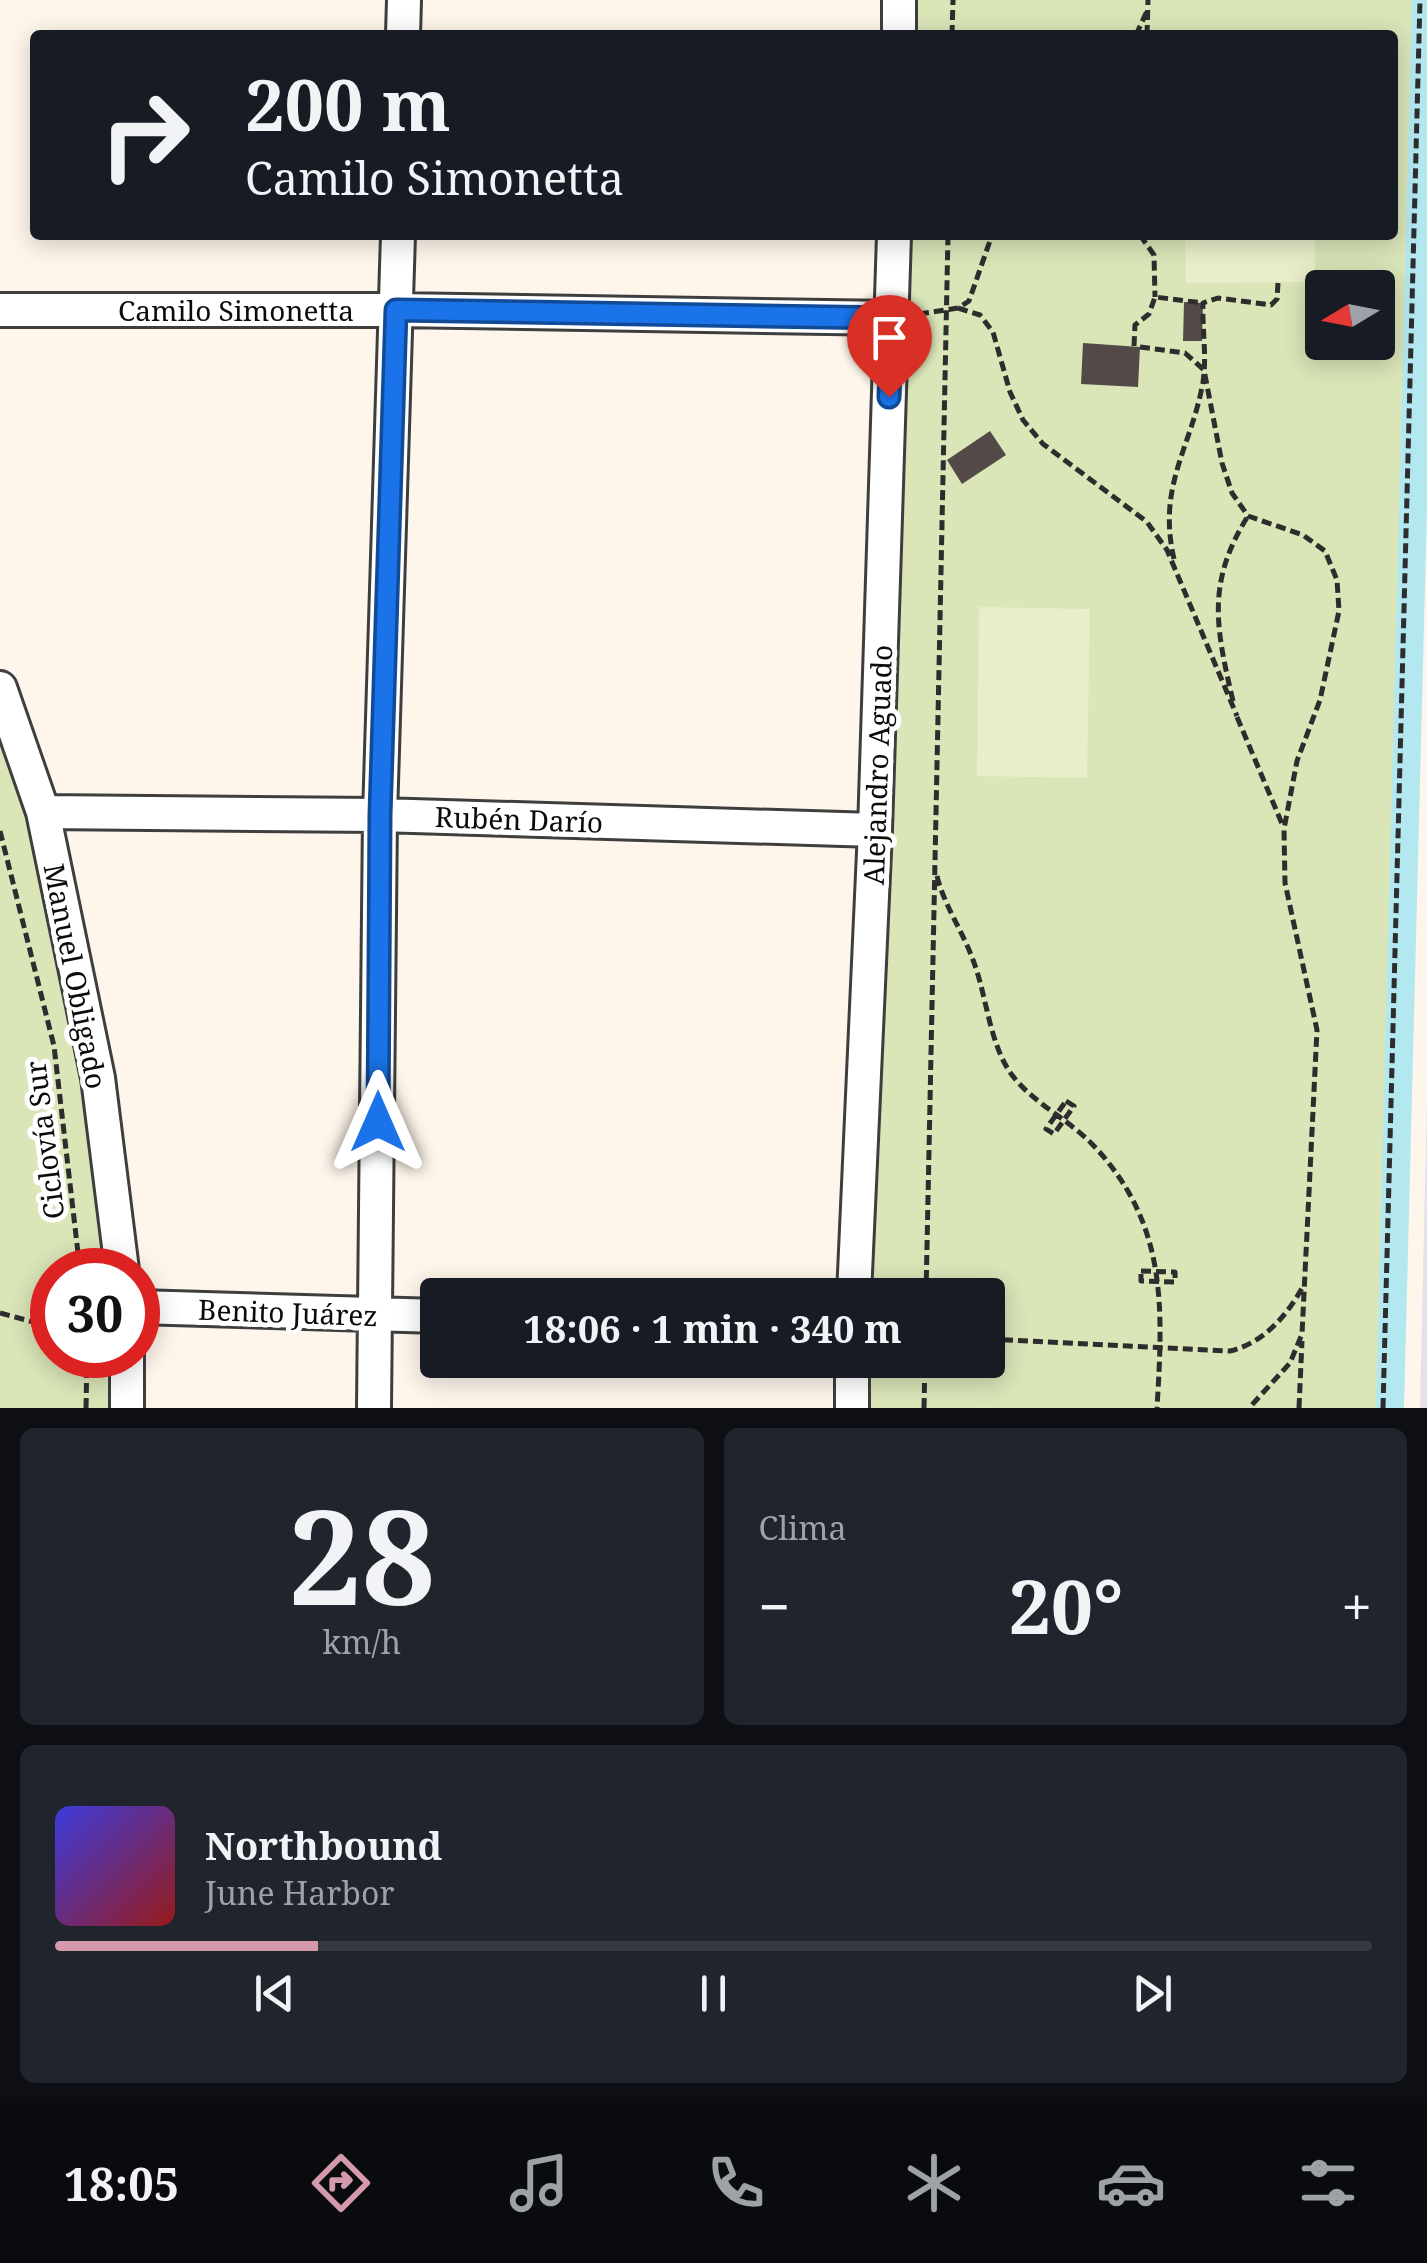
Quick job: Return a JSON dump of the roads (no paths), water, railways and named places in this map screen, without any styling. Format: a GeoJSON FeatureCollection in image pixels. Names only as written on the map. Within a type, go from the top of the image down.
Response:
{"type":"FeatureCollection","features":[{"type":"Feature","properties":{"kind":"street"},"geometry":{"type":"LineString","coordinates":[[404,0],[404,30]]}},
{"type":"Feature","properties":{"kind":"street"},"geometry":{"type":"LineString","coordinates":[[898,30],[899,0]]}},
{"type":"Feature","properties":{"kind":"street"},"geometry":{"type":"LineString","coordinates":[[374,1408],[380,815],[398,240]]}},
{"type":"Feature","properties":{"kind":"street","name":"Alejandro Aguado"},"geometry":{"type":"LineString","coordinates":[[855,1278],[875,830],[894,240]]}},
{"type":"Feature","properties":{"kind":"street","name":"Camilo Simonetta"},"geometry":{"type":"LineString","coordinates":[[0,310],[396,310],[892,318]]}},
{"type":"Feature","properties":{"kind":"street","name":"Manuel Obligado"},"geometry":{"type":"LineString","coordinates":[[0,688],[43,812],[98,1078],[119,1248]]}},
{"type":"Feature","properties":{"kind":"street","name":"Rubén Darío"},"geometry":{"type":"LineString","coordinates":[[43,812],[380,815],[875,830]]}},
{"type":"Feature","properties":{"kind":"street","name":"Benito Juárez"},"geometry":{"type":"LineString","coordinates":[[160,1308],[420,1315]]}},
{"type":"Feature","properties":{"kind":"street"},"geometry":{"type":"LineString","coordinates":[[126,1378],[127,1408]]}},
{"type":"Feature","properties":{"kind":"street"},"geometry":{"type":"LineString","coordinates":[[852,1378],[852,1408]]}},
{"type":"Feature","properties":{"kind":"waterway"},"geometry":{"type":"LineString","coordinates":[[1390,1408],[1426,0]]}}]}
